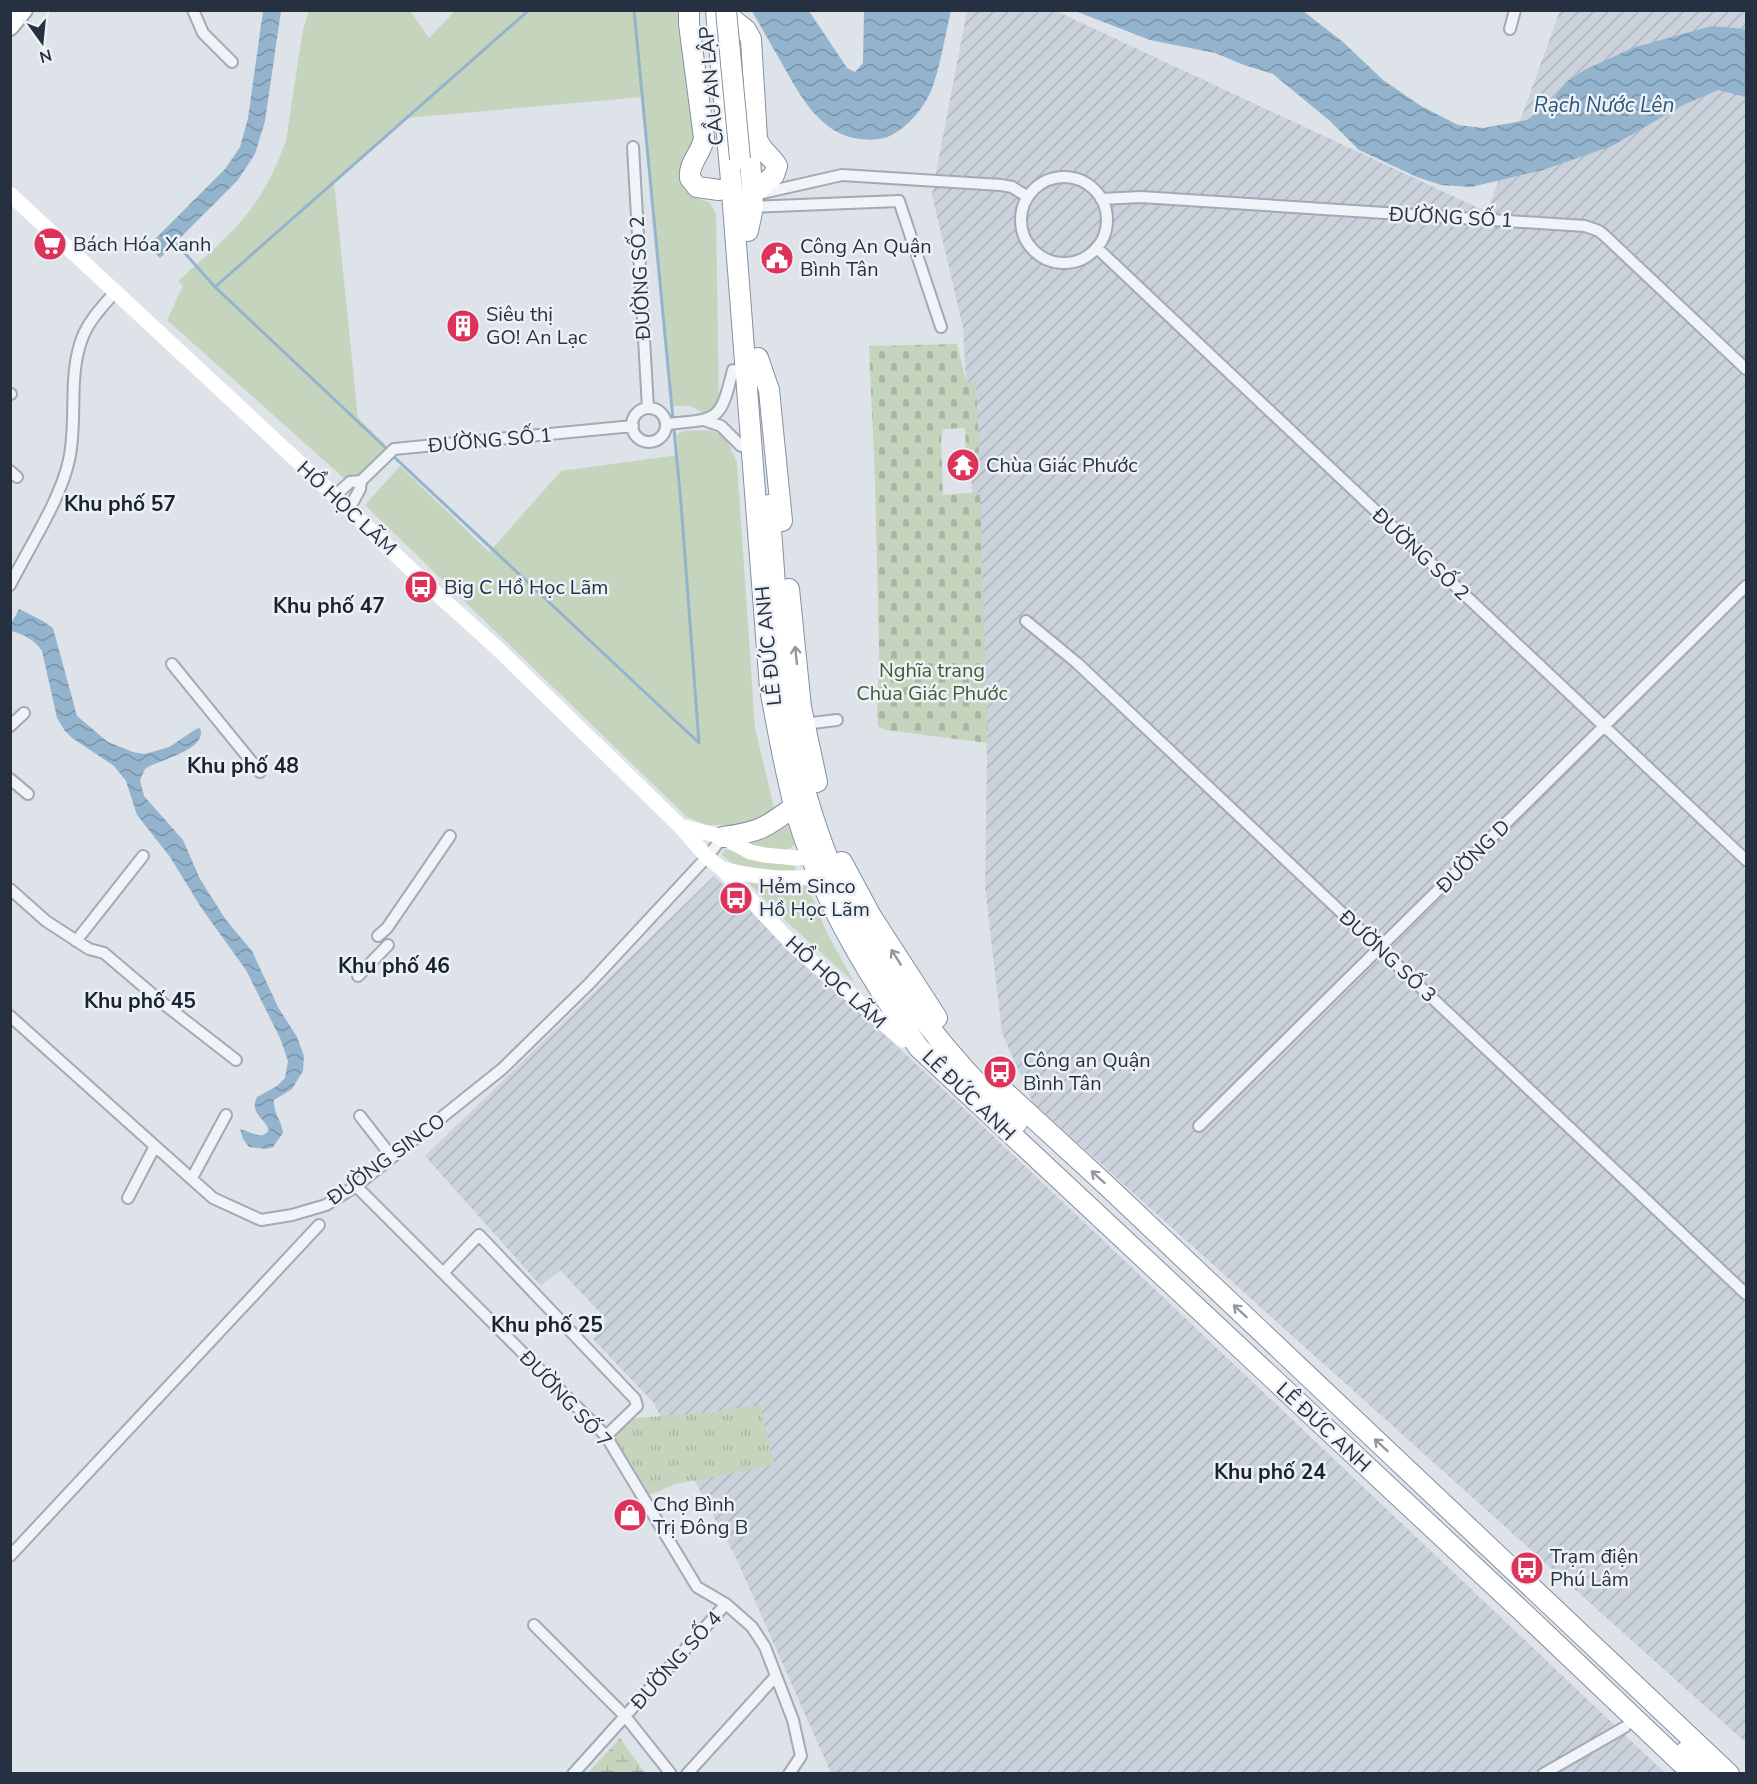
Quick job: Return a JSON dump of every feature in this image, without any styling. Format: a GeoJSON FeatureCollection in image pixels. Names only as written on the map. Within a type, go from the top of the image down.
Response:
{"type":"FeatureCollection","features":[{"type":"Feature","properties":{"kind":"highway"},"geometry":{"type":"LineString","coordinates":[[689,10],[704,138],[690,167],[690,178],[697,187],[719,190]]}},
{"type":"Feature","properties":{"kind":"highway","name":"CẦU AN LẬP"},"geometry":{"type":"LineString","coordinates":[[704,10],[734,160]]}},
{"type":"Feature","properties":{"kind":"highway","name":"CẦU AN LẬP"},"geometry":{"type":"LineString","coordinates":[[716,10],[734,160]]}},
{"type":"Feature","properties":{"kind":"highway"},"geometry":{"type":"LineString","coordinates":[[721,10],[746,30],[752,39],[757,138],[761,148],[777,166],[774,174],[748,202]]}},
{"type":"Feature","properties":{"kind":"highway","name":"CẦU AN LẬP"},"geometry":{"type":"LineString","coordinates":[[726,10],[734,160]]}},
{"type":"Feature","properties":{"kind":"highway","name":"CẦU AN LẬP"},"geometry":{"type":"LineString","coordinates":[[734,160],[736,10]]}},
{"type":"Feature","properties":{"kind":"highway","name":"LÊ ĐỨC ANH"},"geometry":{"type":"LineString","coordinates":[[734,160],[719,190],[733,370],[765,728],[789,810],[907,999],[1002,1109],[1711,1773]]}},
{"type":"Feature","properties":{"kind":"highway","name":"LÊ ĐỨC ANH"},"geometry":{"type":"LineString","coordinates":[[734,160],[748,202],[748,231],[780,646],[789,717],[823,866],[871,916],[940,1023],[982,1070],[1730,1773]]}},
{"type":"Feature","properties":{"kind":"highway","name":"LÊ ĐỨC ANH"},"geometry":{"type":"LineString","coordinates":[[734,160],[770,688],[789,810]]}},
{"type":"Feature","properties":{"kind":"highway","name":"LÊ ĐỨC ANH"},"geometry":{"type":"LineString","coordinates":[[758,358],[769,390],[804,724],[815,778],[825,918],[869,989],[929,1070],[971,1112],[1523,1621],[1693,1773]]}},
{"type":"Feature","properties":{"kind":"highway"},"geometry":{"type":"LineString","coordinates":[[723,837],[757,831],[789,810]]}},
{"type":"Feature","properties":{"kind":"highway","name":"LÊ ĐỨC ANH"},"geometry":{"type":"LineString","coordinates":[[1523,1621],[1625,1727],[1674,1773]]}},
{"type":"Feature","properties":{"kind":"main road"},"geometry":{"type":"LineString","coordinates":[[10,27],[24,10]]}},
{"type":"Feature","properties":{"kind":"main road","name":"HỒ HỌC LÃM"},"geometry":{"type":"LineString","coordinates":[[10,194],[336,495],[427,585],[497,648],[680,826],[794,946],[911,1044]]}},
{"type":"Feature","properties":{"kind":"main road","name":"HỒ HỌC LÃM"},"geometry":{"type":"LineString","coordinates":[[680,826],[723,837],[750,852],[823,866]]}},
{"type":"Feature","properties":{"kind":"main road","name":"HỒ HỌC LÃM"},"geometry":{"type":"LineString","coordinates":[[722,869],[757,877],[823,866]]}},
{"type":"Feature","properties":{"kind":"street"},"geometry":{"type":"LineString","coordinates":[[193,10],[203,33],[232,62]]}},
{"type":"Feature","properties":{"kind":"street"},"geometry":{"type":"LineString","coordinates":[[1510,29],[1515,10]]}},
{"type":"Feature","properties":{"kind":"street","name":"ĐƯỜNG SỐ 2"},"geometry":{"type":"LineString","coordinates":[[633,147],[648,408]]}},
{"type":"Feature","properties":{"kind":"street"},"geometry":{"type":"LineString","coordinates":[[748,202],[842,174],[1000,185],[1012,187],[1028,197]]}},
{"type":"Feature","properties":{"kind":"street"},"geometry":{"type":"LineString","coordinates":[[1063,177],[1072,178],[1089,185],[1101,199],[1107,217],[1107,226],[1096,248],[1087,257],[1070,263],[1051,262],[1028,246],[1021,229],[1022,210],[1036,187],[1044,182],[1063,177]]}},
{"type":"Feature","properties":{"kind":"street","name":"ĐƯỜNG SỐ 1"},"geometry":{"type":"LineString","coordinates":[[1101,199],[1141,197],[1585,226],[1604,235],[1746,369]]}},
{"type":"Feature","properties":{"kind":"street"},"geometry":{"type":"LineString","coordinates":[[748,202],[899,201],[941,327]]}},
{"type":"Feature","properties":{"kind":"street","name":"ĐƯỜNG SỐ 2"},"geometry":{"type":"LineString","coordinates":[[1096,248],[1746,860]]}},
{"type":"Feature","properties":{"kind":"street"},"geometry":{"type":"LineString","coordinates":[[10,573],[61,470],[66,446],[69,375],[78,334],[85,320],[113,290]]}},
{"type":"Feature","properties":{"kind":"street"},"geometry":{"type":"LineString","coordinates":[[10,585],[58,493],[66,471],[72,446],[77,357],[83,336],[113,290]]}},
{"type":"Feature","properties":{"kind":"street"},"geometry":{"type":"LineString","coordinates":[[666,424],[704,420],[719,412],[724,404],[733,370]]}},
{"type":"Feature","properties":{"kind":"street"},"geometry":{"type":"LineString","coordinates":[[648,408],[663,414],[666,424],[663,435],[653,441],[642,440],[634,432],[633,426],[635,416],[648,408]]}},
{"type":"Feature","properties":{"kind":"street"},"geometry":{"type":"LineString","coordinates":[[704,420],[721,426],[741,446]]}},
{"type":"Feature","properties":{"kind":"street","name":"ĐƯỜNG SỐ 1"},"geometry":{"type":"LineString","coordinates":[[349,509],[360,489],[361,481],[394,449],[633,426]]}},
{"type":"Feature","properties":{"kind":"street","name":"ĐƯỜNG SỐ 1"},"geometry":{"type":"LineString","coordinates":[[336,495],[350,482],[361,481]]}},
{"type":"Feature","properties":{"kind":"street","name":"ĐƯỜNG D"},"geometry":{"type":"LineString","coordinates":[[1199,1126],[1746,586]]}},
{"type":"Feature","properties":{"kind":"street","name":"ĐƯỜNG SỐ 3"},"geometry":{"type":"LineString","coordinates":[[1026,621],[1077,663],[1746,1294]]}},
{"type":"Feature","properties":{"kind":"street"},"geometry":{"type":"LineString","coordinates":[[172,664],[260,772]]}},
{"type":"Feature","properties":{"kind":"street"},"geometry":{"type":"LineString","coordinates":[[10,726],[24,713]]}},
{"type":"Feature","properties":{"kind":"street"},"geometry":{"type":"LineString","coordinates":[[804,724],[837,720]]}},
{"type":"Feature","properties":{"kind":"street"},"geometry":{"type":"LineString","coordinates":[[10,779],[28,794]]}},
{"type":"Feature","properties":{"kind":"street"},"geometry":{"type":"LineString","coordinates":[[378,936],[387,928],[450,836]]}},
{"type":"Feature","properties":{"kind":"street","name":"ĐƯỜNG SINCO"},"geometry":{"type":"LineString","coordinates":[[10,1016],[213,1197],[261,1220],[292,1215],[326,1205],[356,1186],[502,1068],[589,984],[723,837]]}},
{"type":"Feature","properties":{"kind":"street"},"geometry":{"type":"LineString","coordinates":[[76,941],[143,856]]}},
{"type":"Feature","properties":{"kind":"street"},"geometry":{"type":"LineString","coordinates":[[10,890],[46,921],[76,941],[89,949],[104,952],[236,1060]]}},
{"type":"Feature","properties":{"kind":"street"},"geometry":{"type":"LineString","coordinates":[[358,976],[388,945]]}},
{"type":"Feature","properties":{"kind":"street"},"geometry":{"type":"LineString","coordinates":[[192,1178],[226,1115]]}},
{"type":"Feature","properties":{"kind":"street"},"geometry":{"type":"LineString","coordinates":[[360,1116],[392,1157]]}},
{"type":"Feature","properties":{"kind":"street"},"geometry":{"type":"LineString","coordinates":[[128,1198],[155,1146]]}},
{"type":"Feature","properties":{"kind":"street","name":"ĐƯỜNG SỐ 7"},"geometry":{"type":"LineString","coordinates":[[356,1186],[606,1436],[697,1587],[726,1604],[752,1627],[765,1647],[776,1676]]}},
{"type":"Feature","properties":{"kind":"street"},"geometry":{"type":"LineString","coordinates":[[10,1556],[319,1225]]}},
{"type":"Feature","properties":{"kind":"street"},"geometry":{"type":"LineString","coordinates":[[443,1273],[479,1234],[635,1399],[637,1406],[606,1436]]}},
{"type":"Feature","properties":{"kind":"street","name":"ĐƯỜNG SỐ 4"},"geometry":{"type":"LineString","coordinates":[[573,1773],[726,1604]]}},
{"type":"Feature","properties":{"kind":"street"},"geometry":{"type":"LineString","coordinates":[[534,1625],[625,1716],[670,1773]]}},
{"type":"Feature","properties":{"kind":"street"},"geometry":{"type":"LineString","coordinates":[[687,1773],[776,1676],[793,1720],[801,1756],[789,1773]]}},
{"type":"Feature","properties":{"kind":"street"},"geometry":{"type":"LineString","coordinates":[[1543,1773],[1625,1727]]}},
{"type":"Feature","properties":{"kind":"shaded area"},"geometry":{"type":"Polygon","coordinates":[[[967,11],[1056,11],[1487,212],[1560,11],[1746,11],[1746,1743],[1033,1103],[1002,1033],[985,887],[987,756],[963,328],[932,194],[967,11]]]}},
{"type":"Feature","properties":{"kind":"shaded area"},"geometry":{"type":"Polygon","coordinates":[[[714,876],[973,1117],[1665,1773],[831,1773],[737,1560],[653,1402],[593,1339],[607,1320],[560,1270],[541,1286],[425,1156],[714,876]]]}},
{"type":"Feature","properties":{"kind":"green space"},"geometry":{"type":"Polygon","coordinates":[[[309,11],[410,11],[429,38],[455,11],[685,11],[699,146],[683,177],[696,198],[709,202],[716,214],[719,407],[707,415],[691,406],[673,406],[642,97],[407,118],[334,182],[358,418],[385,444],[384,455],[359,480],[347,481],[167,320],[183,286],[178,281],[243,219],[262,192],[278,161],[286,141],[303,29],[309,11]]]}},
{"type":"Feature","properties":{"kind":"green space","name":"Nghĩa trang Chùa Giác Phước"},"geometry":{"type":"Polygon","coordinates":[[[957,344],[966,381],[976,382],[979,453],[966,454],[965,428],[943,429],[941,438],[943,495],[980,492],[988,743],[885,730],[878,726],[877,715],[879,648],[869,346],[957,344]]]}},
{"type":"Feature","properties":{"kind":"green space"},"geometry":{"type":"Polygon","coordinates":[[[710,430],[725,436],[737,463],[755,728],[775,812],[743,825],[706,825],[687,817],[365,505],[400,466],[489,552],[561,471],[678,455],[676,435],[683,431],[710,430]]]}},
{"type":"Feature","properties":{"kind":"green space"},"geometry":{"type":"Polygon","coordinates":[[[787,823],[795,844],[790,848],[769,850],[754,846],[742,839],[787,823]]]}},
{"type":"Feature","properties":{"kind":"green space"},"geometry":{"type":"Polygon","coordinates":[[[725,849],[760,860],[795,866],[797,872],[738,868],[722,855],[725,849]]]}},
{"type":"Feature","properties":{"kind":"green space"},"geometry":{"type":"Polygon","coordinates":[[[747,881],[807,885],[827,933],[854,982],[787,922],[747,881]]]}},
{"type":"Feature","properties":{"kind":"green space"},"geometry":{"type":"Polygon","coordinates":[[[760,1405],[774,1465],[676,1484],[647,1496],[614,1442],[616,1434],[622,1427],[637,1418],[711,1412],[760,1405]]]}},
{"type":"Feature","properties":{"kind":"green space"},"geometry":{"type":"Polygon","coordinates":[[[620,1738],[645,1773],[588,1773],[620,1738]]]}},
{"type":"Feature","properties":{"kind":"water"},"geometry":{"type":"Polygon","coordinates":[[[263,11],[281,11],[265,121],[255,154],[238,180],[160,258],[148,246],[225,169],[240,147],[248,118],[263,11]]]}},
{"type":"Feature","properties":{"kind":"water"},"geometry":{"type":"Polygon","coordinates":[[[752,11],[809,11],[847,68],[855,72],[863,63],[864,11],[951,11],[934,82],[922,106],[903,128],[895,133],[879,139],[861,139],[846,136],[820,120],[792,81],[752,11]]]}},
{"type":"Feature","properties":{"kind":"water","name":"Rạch Nước Lên"},"geometry":{"type":"Polygon","coordinates":[[[1075,11],[1303,11],[1343,42],[1383,80],[1421,106],[1458,125],[1483,128],[1527,120],[1552,101],[1566,82],[1586,69],[1635,47],[1712,26],[1745,29],[1746,97],[1718,90],[1683,105],[1612,146],[1543,170],[1471,187],[1441,185],[1417,177],[1359,150],[1330,121],[1273,74],[1215,53],[1150,40],[1075,11]]]}},
{"type":"Feature","properties":{"kind":"water"},"geometry":{"type":"Polygon","coordinates":[[[19,609],[53,628],[77,716],[108,742],[145,754],[169,747],[200,728],[201,736],[197,742],[190,748],[145,769],[140,780],[144,796],[183,840],[200,879],[226,920],[252,951],[278,1007],[297,1037],[304,1056],[303,1071],[292,1089],[274,1100],[283,1133],[273,1147],[266,1149],[249,1147],[240,1129],[255,1135],[262,1135],[269,1130],[256,1111],[255,1102],[257,1097],[277,1086],[285,1078],[288,1061],[280,1038],[246,970],[202,909],[170,857],[137,815],[126,781],[114,766],[72,738],[57,718],[42,651],[28,638],[11,631],[11,624],[19,609]]]}},
{"type":"Feature","properties":{"kind":"waterway"},"geometry":{"type":"LineString","coordinates":[[215,287],[529,10]]}},
{"type":"Feature","properties":{"kind":"waterway"},"geometry":{"type":"LineString","coordinates":[[634,10],[681,503],[699,743]]}},
{"type":"Feature","properties":{"kind":"waterway"},"geometry":{"type":"LineString","coordinates":[[174,241],[215,287],[388,450]]}},
{"type":"Feature","properties":{"kind":"waterway"},"geometry":{"type":"LineString","coordinates":[[392,455],[698,742]]}},
{"type":"Feature","properties":{"kind":"place","name":"Bách Hóa Xanh"},"geometry":{"type":"Point","coordinates":[50,244]}},
{"type":"Feature","properties":{"kind":"place","name":"Công An Quận Bình Tân"},"geometry":{"type":"Point","coordinates":[777,258]}},
{"type":"Feature","properties":{"kind":"place","name":"Siêu thị GO! An Lạc"},"geometry":{"type":"Point","coordinates":[463,326]}},
{"type":"Feature","properties":{"kind":"place","name":"Chùa Giác Phước"},"geometry":{"type":"Point","coordinates":[963,465]}},
{"type":"Feature","properties":{"kind":"place","name":"Big C Hồ Học Lãm"},"geometry":{"type":"Point","coordinates":[421,587]}},
{"type":"Feature","properties":{"kind":"place","name":"Hẻm Sinco Hồ Học Lãm"},"geometry":{"type":"Point","coordinates":[736,898]}},
{"type":"Feature","properties":{"kind":"place","name":"Công an Quận Bình Tân"},"geometry":{"type":"Point","coordinates":[1000,1072]}},
{"type":"Feature","properties":{"kind":"place","name":"Chợ Bình Trị Đông B"},"geometry":{"type":"Point","coordinates":[630,1515]}},
{"type":"Feature","properties":{"kind":"place","name":"Trạm điện Phú Lâm"},"geometry":{"type":"Point","coordinates":[1527,1568]}},
{"type":"Feature","properties":{"kind":"district","name":"Khu phố 57"},"geometry":{"type":"Point","coordinates":[120,504]}},
{"type":"Feature","properties":{"kind":"district","name":"Khu phố 47"},"geometry":{"type":"Point","coordinates":[329,606]}},
{"type":"Feature","properties":{"kind":"district","name":"Khu phố 48"},"geometry":{"type":"Point","coordinates":[243,766]}},
{"type":"Feature","properties":{"kind":"district","name":"Khu phố 46"},"geometry":{"type":"Point","coordinates":[394,966]}},
{"type":"Feature","properties":{"kind":"district","name":"Khu phố 45"},"geometry":{"type":"Point","coordinates":[140,1001]}},
{"type":"Feature","properties":{"kind":"district","name":"Khu phố 25"},"geometry":{"type":"Point","coordinates":[547,1325]}},
{"type":"Feature","properties":{"kind":"district","name":"Khu phố 24"},"geometry":{"type":"Point","coordinates":[1270,1472]}}]}
